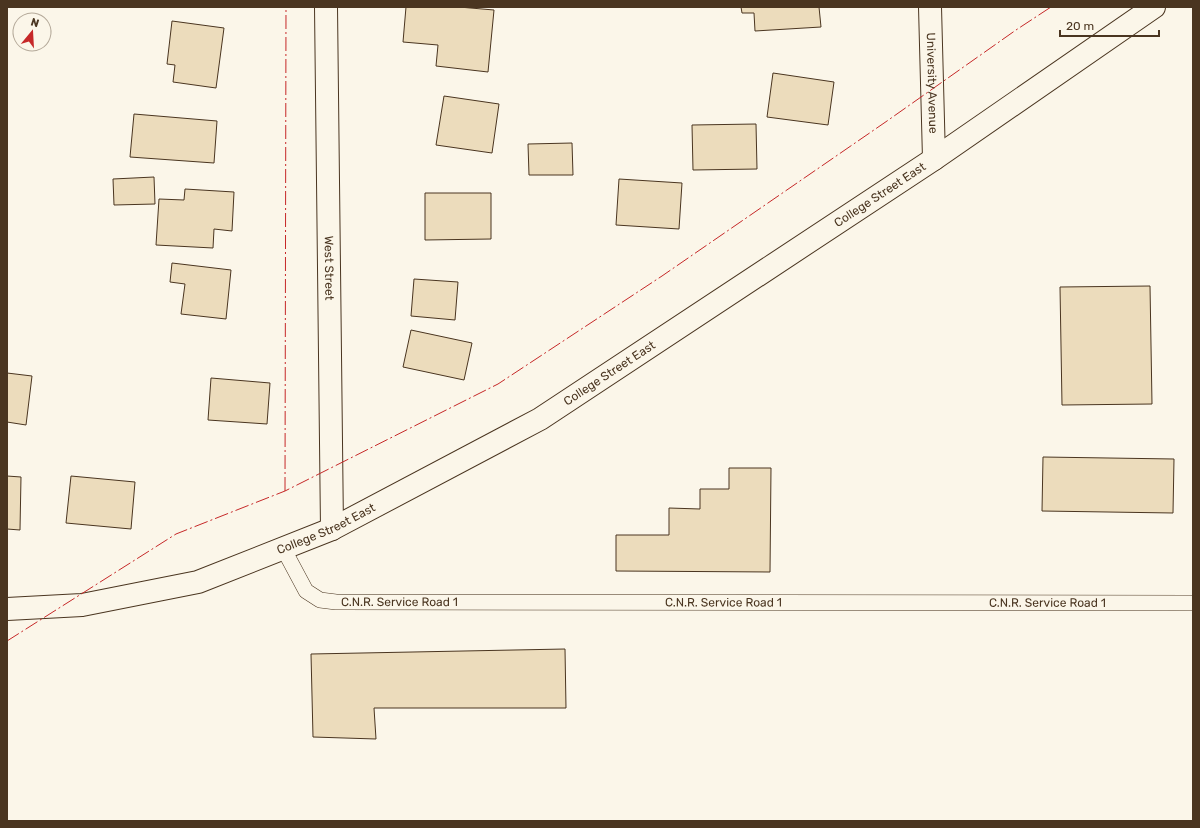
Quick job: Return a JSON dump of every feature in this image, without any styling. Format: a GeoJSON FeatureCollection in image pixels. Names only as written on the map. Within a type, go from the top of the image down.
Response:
{"type":"FeatureCollection","features":[{"type":"Feature","properties":{"kind":"main road","name":"West Street"},"geometry":{"type":"LineString","coordinates":[[326,7],[332,529]]}},
{"type":"Feature","properties":{"kind":"main road","name":"University Avenue"},"geometry":{"type":"LineString","coordinates":[[930,7],[934,159]]}},
{"type":"Feature","properties":{"kind":"main road","name":"College Street East"},"geometry":{"type":"LineString","coordinates":[[7,609],[82,606],[198,582],[332,529],[540,419],[934,159],[1154,7]]}},
{"type":"Feature","properties":{"kind":"lane","name":"C.N.R. Service Road 1"},"geometry":{"type":"LineString","coordinates":[[283,548],[306,591],[320,600],[336,602],[1193,603]]}},
{"type":"Feature","properties":{"kind":"building"},"geometry":{"type":"Polygon","coordinates":[[[406,7],[459,7],[494,10],[488,72],[436,66],[438,45],[403,42],[406,7]]]}},
{"type":"Feature","properties":{"kind":"building"},"geometry":{"type":"Polygon","coordinates":[[[741,7],[819,7],[821,27],[755,31],[754,13],[742,13],[741,7]]]}},
{"type":"Feature","properties":{"kind":"building"},"geometry":{"type":"Polygon","coordinates":[[[172,21],[224,28],[216,88],[173,82],[175,65],[167,64],[172,21]]]}},
{"type":"Feature","properties":{"kind":"building"},"geometry":{"type":"Polygon","coordinates":[[[773,73],[834,82],[828,125],[767,117],[773,73]]]}},
{"type":"Feature","properties":{"kind":"building"},"geometry":{"type":"Polygon","coordinates":[[[444,96],[499,104],[492,153],[436,145],[444,96]]]}},
{"type":"Feature","properties":{"kind":"building"},"geometry":{"type":"Polygon","coordinates":[[[134,114],[217,121],[214,163],[130,157],[134,114]]]}},
{"type":"Feature","properties":{"kind":"building"},"geometry":{"type":"Polygon","coordinates":[[[756,124],[757,169],[693,170],[692,125],[756,124]]]}},
{"type":"Feature","properties":{"kind":"building"},"geometry":{"type":"Polygon","coordinates":[[[572,143],[573,175],[529,175],[528,144],[572,143]]]}},
{"type":"Feature","properties":{"kind":"building"},"geometry":{"type":"Polygon","coordinates":[[[154,177],[155,204],[114,205],[113,179],[154,177]]]}},
{"type":"Feature","properties":{"kind":"building"},"geometry":{"type":"Polygon","coordinates":[[[619,179],[682,183],[679,229],[616,225],[619,179]]]}},
{"type":"Feature","properties":{"kind":"building"},"geometry":{"type":"Polygon","coordinates":[[[185,189],[234,192],[232,231],[214,229],[213,248],[156,245],[159,199],[184,200],[185,189]]]}},
{"type":"Feature","properties":{"kind":"building"},"geometry":{"type":"Polygon","coordinates":[[[425,193],[491,193],[491,239],[425,240],[425,193]]]}},
{"type":"Feature","properties":{"kind":"building"},"geometry":{"type":"Polygon","coordinates":[[[172,263],[231,270],[226,319],[181,314],[185,284],[170,282],[172,263]]]}},
{"type":"Feature","properties":{"kind":"building"},"geometry":{"type":"Polygon","coordinates":[[[414,279],[458,282],[455,320],[411,316],[414,279]]]}},
{"type":"Feature","properties":{"kind":"building"},"geometry":{"type":"Polygon","coordinates":[[[1150,286],[1152,404],[1062,405],[1060,287],[1150,286]]]}},
{"type":"Feature","properties":{"kind":"building"},"geometry":{"type":"Polygon","coordinates":[[[411,330],[472,343],[464,380],[403,367],[411,330]]]}},
{"type":"Feature","properties":{"kind":"building"},"geometry":{"type":"Polygon","coordinates":[[[7,373],[32,376],[26,425],[7,422],[7,373]]]}},
{"type":"Feature","properties":{"kind":"building"},"geometry":{"type":"Polygon","coordinates":[[[211,378],[270,383],[267,424],[208,420],[211,378]]]}},
{"type":"Feature","properties":{"kind":"building"},"geometry":{"type":"Polygon","coordinates":[[[1043,457],[1174,459],[1173,513],[1042,511],[1043,457]]]}},
{"type":"Feature","properties":{"kind":"building"},"geometry":{"type":"Polygon","coordinates":[[[729,468],[771,468],[770,572],[616,571],[616,535],[669,535],[669,508],[700,509],[700,489],[729,489],[729,468]]]}},
{"type":"Feature","properties":{"kind":"building"},"geometry":{"type":"Polygon","coordinates":[[[7,476],[21,477],[20,530],[7,529],[7,476]]]}},
{"type":"Feature","properties":{"kind":"building"},"geometry":{"type":"Polygon","coordinates":[[[71,476],[135,482],[131,529],[66,523],[71,476]]]}},
{"type":"Feature","properties":{"kind":"building"},"geometry":{"type":"Polygon","coordinates":[[[565,649],[566,708],[374,708],[376,739],[313,737],[311,654],[565,649]]]}},
{"type":"Feature","properties":{"kind":"power"},"geometry":{"type":"LineString","coordinates":[[285,491],[286,7]]}},
{"type":"Feature","properties":{"kind":"power"},"geometry":{"type":"LineString","coordinates":[[7,641],[176,534],[285,491],[498,384],[662,276],[1051,7]]}}]}
